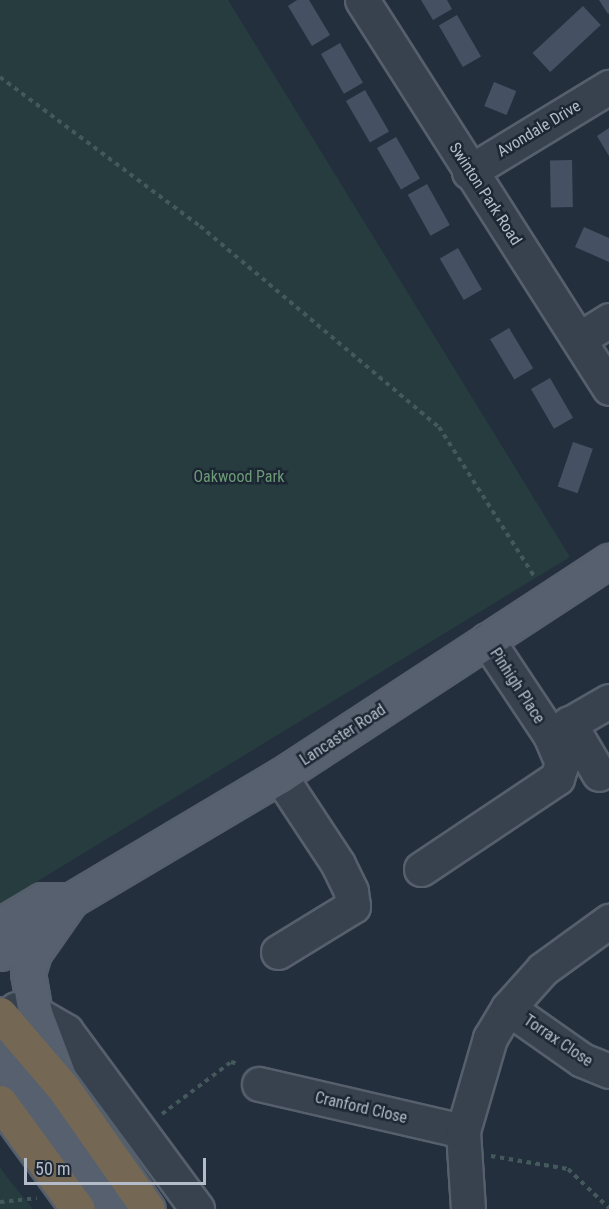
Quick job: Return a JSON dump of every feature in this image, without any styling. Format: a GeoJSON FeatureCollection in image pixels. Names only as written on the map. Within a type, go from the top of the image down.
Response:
{"type":"FeatureCollection","features":[{"type":"Feature","properties":{"kind":"highway"},"geometry":{"type":"LineString","coordinates":[[0,1014],[64,1089],[148,1209]]}},
{"type":"Feature","properties":{"kind":"highway"},"geometry":{"type":"LineString","coordinates":[[0,1102],[78,1209]]}},
{"type":"Feature","properties":{"kind":"main road","name":"Lancaster Road"},"geometry":{"type":"LineString","coordinates":[[0,953],[65,909],[280,776],[609,561]]}},
{"type":"Feature","properties":{"kind":"main road","name":"Lancaster Road"},"geometry":{"type":"LineString","coordinates":[[0,925],[42,900],[65,909]]}},
{"type":"Feature","properties":{"kind":"main road"},"geometry":{"type":"LineString","coordinates":[[64,1089],[35,1013],[28,973],[34,953],[65,909]]}},
{"type":"Feature","properties":{"kind":"main road"},"geometry":{"type":"LineString","coordinates":[[0,1056],[112,1209]]}},
{"type":"Feature","properties":{"kind":"street","name":"Swinton Park Road"},"geometry":{"type":"LineString","coordinates":[[362,0],[469,172],[609,388]]}},
{"type":"Feature","properties":{"kind":"street","name":"Avondale Drive"},"geometry":{"type":"LineString","coordinates":[[469,172],[609,87]]}},
{"type":"Feature","properties":{"kind":"street"},"geometry":{"type":"LineString","coordinates":[[579,339],[609,320]]}},
{"type":"Feature","properties":{"kind":"street","name":"Pinhigh Place"},"geometry":{"type":"LineString","coordinates":[[487,640],[560,729],[609,701]]}},
{"type":"Feature","properties":{"kind":"street"},"geometry":{"type":"LineString","coordinates":[[560,729],[599,774]]}},
{"type":"Feature","properties":{"kind":"street"},"geometry":{"type":"LineString","coordinates":[[421,869],[557,778],[562,763],[560,729]]}},
{"type":"Feature","properties":{"kind":"street"},"geometry":{"type":"LineString","coordinates":[[278,952],[353,906],[351,891],[338,864],[280,776]]}},
{"type":"Feature","properties":{"kind":"street"},"geometry":{"type":"LineString","coordinates":[[468,1209],[463,1141],[490,1038],[508,1008],[543,969],[609,921]]}},
{"type":"Feature","properties":{"kind":"street"},"geometry":{"type":"LineString","coordinates":[[0,1005],[35,1013],[66,1031],[197,1209]]}},
{"type":"Feature","properties":{"kind":"street","name":"Torrax Close"},"geometry":{"type":"LineString","coordinates":[[508,1008],[582,1060],[609,1071]]}},
{"type":"Feature","properties":{"kind":"street","name":"Cranford Close"},"geometry":{"type":"LineString","coordinates":[[259,1084],[463,1141]]}},
{"type":"Feature","properties":{"kind":"path"},"geometry":{"type":"LineString","coordinates":[[0,77],[200,226],[439,427],[504,523],[549,600]]}},
{"type":"Feature","properties":{"kind":"path"},"geometry":{"type":"LineString","coordinates":[[140,1131],[231,1062],[249,1067],[259,1084]]}},
{"type":"Feature","properties":{"kind":"path"},"geometry":{"type":"LineString","coordinates":[[463,1141],[568,1169],[609,1208]]}},
{"type":"Feature","properties":{"kind":"path"},"geometry":{"type":"LineString","coordinates":[[0,1202],[38,1198]]}},
{"type":"Feature","properties":{"kind":"green space","name":"Oakwood Park"},"geometry":{"type":"Polygon","coordinates":[[[0,0],[228,0],[570,557],[0,904],[0,0]]]}},
{"type":"Feature","properties":{"kind":"green space"},"geometry":{"type":"Polygon","coordinates":[[[0,1167],[10,1181],[33,1209],[0,1209],[0,1167]]]}},
{"type":"Feature","properties":{"kind":"building"},"geometry":{"type":"Polygon","coordinates":[[[297,0],[309,0],[330,35],[312,46],[288,6],[297,0]]]}},
{"type":"Feature","properties":{"kind":"building"},"geometry":{"type":"Polygon","coordinates":[[[421,0],[447,0],[452,9],[433,20],[421,0]]]}},
{"type":"Feature","properties":{"kind":"building"},"geometry":{"type":"Polygon","coordinates":[[[599,0],[609,0],[608,14],[599,0]]]}},
{"type":"Feature","properties":{"kind":"building"},"geometry":{"type":"Polygon","coordinates":[[[583,6],[601,25],[550,72],[533,53],[583,6]]]}},
{"type":"Feature","properties":{"kind":"building"},"geometry":{"type":"Polygon","coordinates":[[[457,15],[481,57],[463,67],[439,26],[457,15]]]}},
{"type":"Feature","properties":{"kind":"building"},"geometry":{"type":"Polygon","coordinates":[[[340,43],[363,83],[344,94],[321,54],[340,43]]]}},
{"type":"Feature","properties":{"kind":"building"},"geometry":{"type":"Polygon","coordinates":[[[494,82],[516,91],[507,115],[484,106],[494,82]]]}},
{"type":"Feature","properties":{"kind":"building"},"geometry":{"type":"Polygon","coordinates":[[[365,90],[389,132],[370,143],[346,101],[365,90]]]}},
{"type":"Feature","properties":{"kind":"building"},"geometry":{"type":"Polygon","coordinates":[[[609,128],[609,156],[597,136],[609,128]]]}},
{"type":"Feature","properties":{"kind":"building"},"geometry":{"type":"Polygon","coordinates":[[[396,137],[420,179],[401,190],[377,148],[396,137]]]}},
{"type":"Feature","properties":{"kind":"building"},"geometry":{"type":"Polygon","coordinates":[[[550,160],[572,160],[573,207],[551,207],[550,160]]]}},
{"type":"Feature","properties":{"kind":"building"},"geometry":{"type":"Polygon","coordinates":[[[427,184],[450,225],[431,236],[408,195],[427,184]]]}},
{"type":"Feature","properties":{"kind":"building"},"geometry":{"type":"Polygon","coordinates":[[[584,227],[609,238],[609,262],[575,247],[584,227]]]}},
{"type":"Feature","properties":{"kind":"building"},"geometry":{"type":"Polygon","coordinates":[[[458,248],[482,290],[464,300],[440,258],[458,248]]]}},
{"type":"Feature","properties":{"kind":"building"},"geometry":{"type":"Polygon","coordinates":[[[509,328],[533,368],[514,380],[490,339],[509,328]]]}},
{"type":"Feature","properties":{"kind":"building"},"geometry":{"type":"Polygon","coordinates":[[[550,378],[573,418],[554,429],[531,389],[550,378]]]}},
{"type":"Feature","properties":{"kind":"building"},"geometry":{"type":"Polygon","coordinates":[[[573,442],[593,449],[578,493],[558,486],[573,442]]]}}]}
